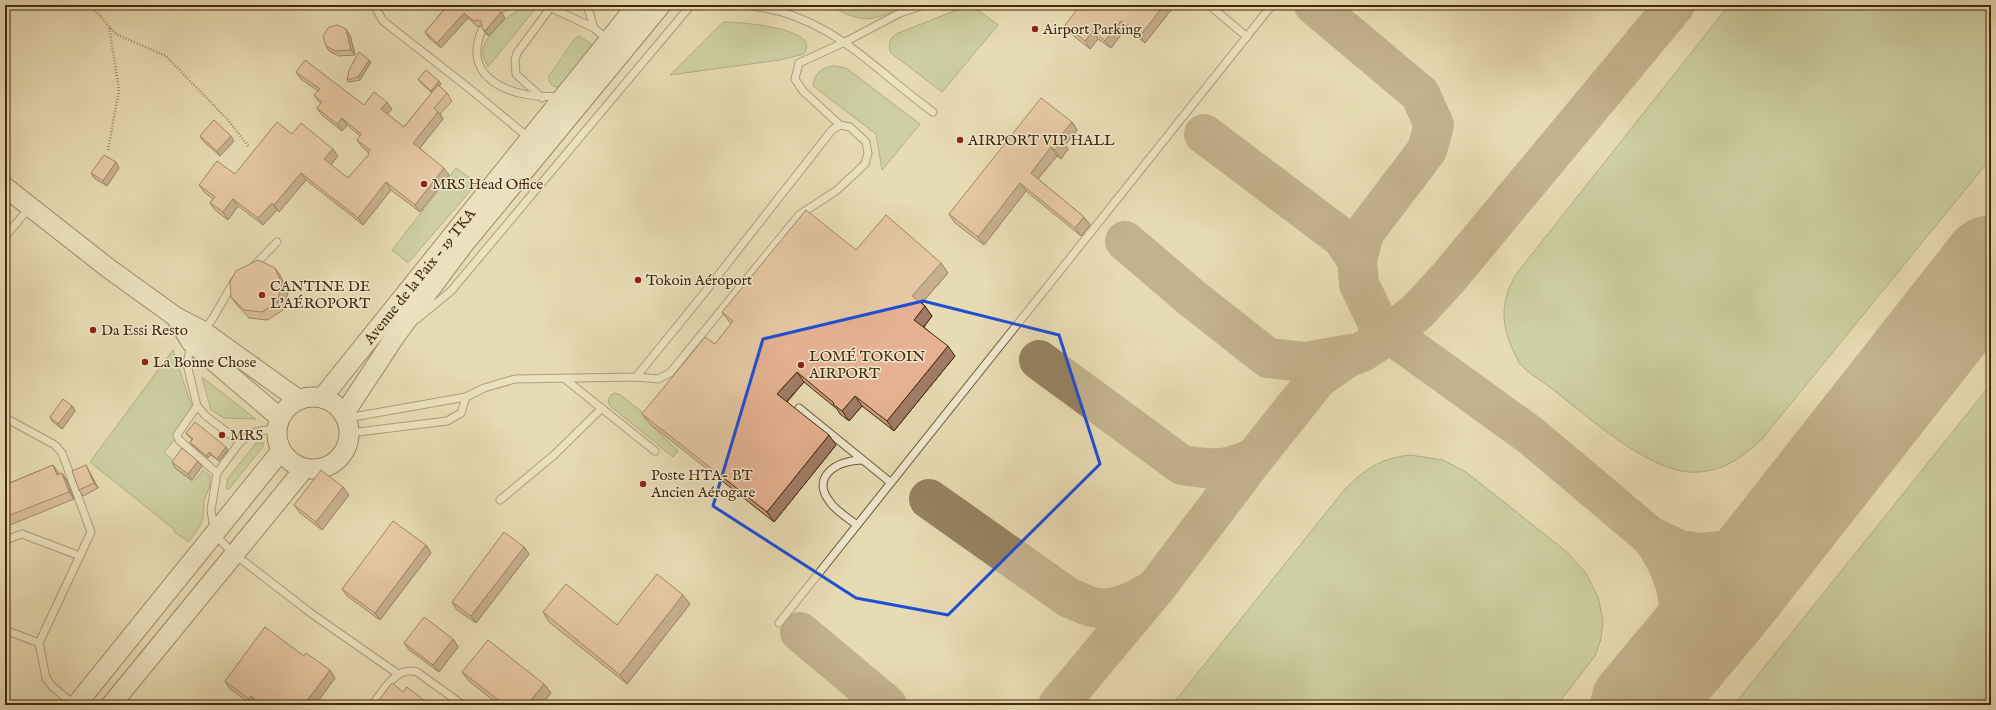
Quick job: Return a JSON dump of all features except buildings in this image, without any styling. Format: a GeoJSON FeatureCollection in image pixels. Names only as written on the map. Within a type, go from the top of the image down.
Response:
{"type":"FeatureCollection","features":[{"type":"Feature","properties":{"kind":"main road","name":"Avenue de la Paix - 19 TKA"},"geometry":{"type":"LineString","coordinates":[[322,398],[564,96],[615,46],[637,5]]}},
{"type":"Feature","properties":{"kind":"main road"},"geometry":{"type":"LineString","coordinates":[[347,422],[331,401],[322,398],[310,397],[299,400],[288,407],[279,423],[277,440],[281,451],[295,465],[304,469],[318,469],[330,466],[341,457],[348,446],[347,422],[396,335],[615,46],[661,5]]}},
{"type":"Feature","properties":{"kind":"main road"},"geometry":{"type":"LineString","coordinates":[[5,187],[108,268],[176,317],[279,423]]}},
{"type":"Feature","properties":{"kind":"main road"},"geometry":{"type":"LineString","coordinates":[[197,337],[299,400]]}},
{"type":"Feature","properties":{"kind":"main road"},"geometry":{"type":"LineString","coordinates":[[75,705],[215,535],[281,451]]}},
{"type":"Feature","properties":{"kind":"main road"},"geometry":{"type":"LineString","coordinates":[[111,705],[233,553],[304,469]]}},
{"type":"Feature","properties":{"kind":"lane"},"geometry":{"type":"LineString","coordinates":[[374,5],[383,21],[470,89],[529,139]]}},
{"type":"Feature","properties":{"kind":"lane"},"geometry":{"type":"LineString","coordinates":[[497,11],[508,5]]}},
{"type":"Feature","properties":{"kind":"lane"},"geometry":{"type":"LineString","coordinates":[[587,5],[594,28]]}},
{"type":"Feature","properties":{"kind":"lane"},"geometry":{"type":"LineString","coordinates":[[396,335],[451,291],[691,5]]}},
{"type":"Feature","properties":{"kind":"lane"},"geometry":{"type":"LineString","coordinates":[[743,5],[795,15],[845,42],[933,112]]}},
{"type":"Feature","properties":{"kind":"lane"},"geometry":{"type":"LineString","coordinates":[[840,126],[803,91],[796,79],[799,63],[845,42],[900,13],[924,5]]}},
{"type":"Feature","properties":{"kind":"lane"},"geometry":{"type":"LineString","coordinates":[[1209,5],[1247,37]]}},
{"type":"Feature","properties":{"kind":"lane"},"geometry":{"type":"LineString","coordinates":[[779,623],[1272,5]]}},
{"type":"Feature","properties":{"kind":"lane"},"geometry":{"type":"LineString","coordinates":[[542,98],[516,74],[514,60],[548,6],[594,28],[615,46]]}},
{"type":"Feature","properties":{"kind":"lane"},"geometry":{"type":"LineString","coordinates":[[482,30],[477,41],[477,56],[485,74],[499,86],[517,94],[542,98],[564,96]]}},
{"type":"Feature","properties":{"kind":"lane"},"geometry":{"type":"LineString","coordinates":[[347,422],[466,397],[484,388],[515,379],[636,377],[658,379],[670,373],[799,215],[836,191],[865,164],[868,154],[866,142],[850,127],[840,126],[832,130],[705,292],[636,377]]}},
{"type":"Feature","properties":{"kind":"lane"},"geometry":{"type":"LineString","coordinates":[[5,237],[30,207]]}},
{"type":"Feature","properties":{"kind":"lane"},"geometry":{"type":"LineString","coordinates":[[240,442],[206,416],[197,406],[187,364],[197,337],[213,318],[241,273],[257,264],[277,242]]}},
{"type":"Feature","properties":{"kind":"lane"},"geometry":{"type":"LineString","coordinates":[[565,379],[655,451]]}},
{"type":"Feature","properties":{"kind":"lane"},"geometry":{"type":"LineString","coordinates":[[347,422],[447,421],[461,413],[466,397]]}},
{"type":"Feature","properties":{"kind":"lane"},"geometry":{"type":"LineString","coordinates":[[197,406],[178,435],[179,440],[217,473]]}},
{"type":"Feature","properties":{"kind":"lane"},"geometry":{"type":"LineString","coordinates":[[500,500],[554,455],[602,408]]}},
{"type":"Feature","properties":{"kind":"lane"},"geometry":{"type":"LineString","coordinates":[[799,408],[890,482]]}},
{"type":"Feature","properties":{"kind":"lane"},"geometry":{"type":"LineString","coordinates":[[5,419],[12,420],[55,445],[62,454],[91,532],[39,643],[46,678],[52,686],[75,705]]}},
{"type":"Feature","properties":{"kind":"lane"},"geometry":{"type":"LineString","coordinates":[[279,423],[250,434],[240,442],[217,473],[211,510],[215,535],[233,553],[312,614],[398,674]]}},
{"type":"Feature","properties":{"kind":"lane"},"geometry":{"type":"LineString","coordinates":[[857,525],[830,504],[824,494],[824,481],[828,472],[837,464],[850,460],[862,460]]}},
{"type":"Feature","properties":{"kind":"lane"},"geometry":{"type":"LineString","coordinates":[[5,540],[22,534],[80,556]]}},
{"type":"Feature","properties":{"kind":"lane"},"geometry":{"type":"LineString","coordinates":[[5,630],[39,643]]}},
{"type":"Feature","properties":{"kind":"lane"},"geometry":{"type":"LineString","coordinates":[[372,705],[398,674],[409,670],[417,672],[463,705]]}},
{"type":"Feature","properties":{"kind":"path"},"geometry":{"type":"LineString","coordinates":[[93,5],[94,9],[116,34],[166,56],[228,120],[249,147]]}},
{"type":"Feature","properties":{"kind":"path"},"geometry":{"type":"LineString","coordinates":[[108,150],[119,90],[109,26]]}},
{"type":"Feature","properties":{"kind":"highlighted area"},"geometry":{"type":"Polygon","coordinates":[[[923,301],[1059,335],[1100,464],[948,615],[856,598],[713,506],[763,339],[923,301]]]}},
{"type":"Feature","properties":{"kind":"green space"},"geometry":{"type":"Polygon","coordinates":[[[828,5],[911,5],[877,17],[861,18],[841,12],[828,5]]]}},
{"type":"Feature","properties":{"kind":"green space"},"geometry":{"type":"Polygon","coordinates":[[[1729,5],[1991,5],[1991,158],[1762,439],[1741,457],[1717,469],[1699,472],[1682,471],[1663,465],[1643,456],[1623,444],[1524,368],[1518,361],[1506,330],[1504,320],[1505,301],[1517,273],[1729,5]]]}},
{"type":"Feature","properties":{"kind":"green space"},"geometry":{"type":"Polygon","coordinates":[[[527,7],[536,8],[488,67],[484,58],[483,49],[489,36],[508,17],[527,7]]]}},
{"type":"Feature","properties":{"kind":"green space"},"geometry":{"type":"Polygon","coordinates":[[[969,8],[978,10],[998,25],[942,92],[891,53],[890,42],[896,34],[959,9],[969,8]]]}},
{"type":"Feature","properties":{"kind":"green space"},"geometry":{"type":"Polygon","coordinates":[[[723,22],[759,25],[790,32],[801,38],[807,45],[804,54],[780,60],[670,75],[723,22]]]}},
{"type":"Feature","properties":{"kind":"green space"},"geometry":{"type":"Polygon","coordinates":[[[579,36],[596,47],[558,87],[554,86],[550,83],[549,76],[573,41],[579,36]]]}},
{"type":"Feature","properties":{"kind":"green space"},"geometry":{"type":"Polygon","coordinates":[[[833,66],[846,68],[920,124],[882,170],[876,134],[813,86],[815,78],[819,72],[825,68],[833,66]]]}},
{"type":"Feature","properties":{"kind":"green space"},"geometry":{"type":"Polygon","coordinates":[[[456,168],[477,183],[408,263],[392,250],[456,168]]]}},
{"type":"Feature","properties":{"kind":"green space"},"geometry":{"type":"Polygon","coordinates":[[[173,350],[192,408],[184,429],[164,452],[177,464],[175,468],[193,482],[203,470],[210,476],[210,486],[204,500],[203,518],[201,524],[189,542],[174,532],[175,530],[90,462],[173,350]]]}},
{"type":"Feature","properties":{"kind":"green space"},"geometry":{"type":"Polygon","coordinates":[[[202,377],[256,419],[224,418],[211,410],[202,377]]]}},
{"type":"Feature","properties":{"kind":"green space"},"geometry":{"type":"Polygon","coordinates":[[[1991,384],[1991,705],[1734,705],[1991,384]]]}},
{"type":"Feature","properties":{"kind":"green space"},"geometry":{"type":"Polygon","coordinates":[[[615,393],[620,395],[641,411],[650,424],[678,451],[673,457],[610,406],[608,400],[611,395],[615,393]]]}},
{"type":"Feature","properties":{"kind":"green space"},"geometry":{"type":"Polygon","coordinates":[[[256,443],[264,443],[262,448],[228,490],[226,488],[228,478],[256,443]]]}},
{"type":"Feature","properties":{"kind":"green space"},"geometry":{"type":"Polygon","coordinates":[[[1410,455],[1443,460],[1466,472],[1567,552],[1586,573],[1598,597],[1603,620],[1601,639],[1595,656],[1557,705],[1172,705],[1345,489],[1367,470],[1374,466],[1390,459],[1410,455]]]}},
{"type":"Feature","properties":{"kind":"taxiway"},"geometry":{"type":"LineString","coordinates":[[1314,5],[1420,94],[1434,125],[1427,150],[1364,233],[1357,260],[1359,284],[1379,326],[1530,435],[1650,536],[1680,550],[1700,553],[1742,549],[1757,543],[1769,535],[1793,514]]}},
{"type":"Feature","properties":{"kind":"taxiway"},"geometry":{"type":"LineString","coordinates":[[1058,705],[1155,589],[1255,457],[1318,378],[1347,358],[1362,352],[1389,334],[1418,311],[1449,277],[1675,5]]}},
{"type":"Feature","properties":{"kind":"taxiway"},"geometry":{"type":"LineString","coordinates":[[1204,134],[1342,238],[1357,260]]}},
{"type":"Feature","properties":{"kind":"taxiway"},"geometry":{"type":"LineString","coordinates":[[1125,241],[1193,299],[1268,358],[1305,362],[1351,354]]}},
{"type":"Feature","properties":{"kind":"taxiway"},"geometry":{"type":"LineString","coordinates":[[1039,360],[1182,465],[1202,468],[1219,468],[1236,465],[1255,457]]}},
{"type":"Feature","properties":{"kind":"taxiway"},"geometry":{"type":"LineString","coordinates":[[929,499],[1069,598],[1086,605],[1100,608],[1116,607],[1132,602],[1153,590]]}},
{"type":"Feature","properties":{"kind":"taxiway"},"geometry":{"type":"LineString","coordinates":[[1650,536],[1658,547],[1671,572],[1678,598],[1679,611],[1677,639],[1671,656],[1657,684]]}},
{"type":"Feature","properties":{"kind":"taxiway"},"geometry":{"type":"LineString","coordinates":[[800,632],[887,705]]}},
{"type":"Feature","properties":{"kind":"runway"},"geometry":{"type":"LineString","coordinates":[[1640,705],[1730,597],[1991,265]]}},
{"type":"Feature","properties":{"kind":"place","name":"Airport Parking"},"geometry":{"type":"Point","coordinates":[1035,29]}},
{"type":"Feature","properties":{"kind":"place","name":"AIRPORT VIP HALL"},"geometry":{"type":"Point","coordinates":[960,140]}},
{"type":"Feature","properties":{"kind":"place","name":"MRS Head Office"},"geometry":{"type":"Point","coordinates":[424,184]}},
{"type":"Feature","properties":{"kind":"place","name":"Tokoin Aéroport"},"geometry":{"type":"Point","coordinates":[638,280]}},
{"type":"Feature","properties":{"kind":"place","name":"CANTINE DE L'AÉROPORT"},"geometry":{"type":"Point","coordinates":[262,295]}},
{"type":"Feature","properties":{"kind":"place","name":"Da Essi Resto"},"geometry":{"type":"Point","coordinates":[93,330]}},
{"type":"Feature","properties":{"kind":"place","name":"La Bonne Chose"},"geometry":{"type":"Point","coordinates":[145,362]}},
{"type":"Feature","properties":{"kind":"place","name":"LOMÉ TOKOIN AIRPORT"},"geometry":{"type":"Point","coordinates":[801,365]}},
{"type":"Feature","properties":{"kind":"place","name":"MRS"},"geometry":{"type":"Point","coordinates":[222,435]}},
{"type":"Feature","properties":{"kind":"place","name":"Poste HTA- BT Ancien Aérogare"},"geometry":{"type":"Point","coordinates":[643,484]}}]}
